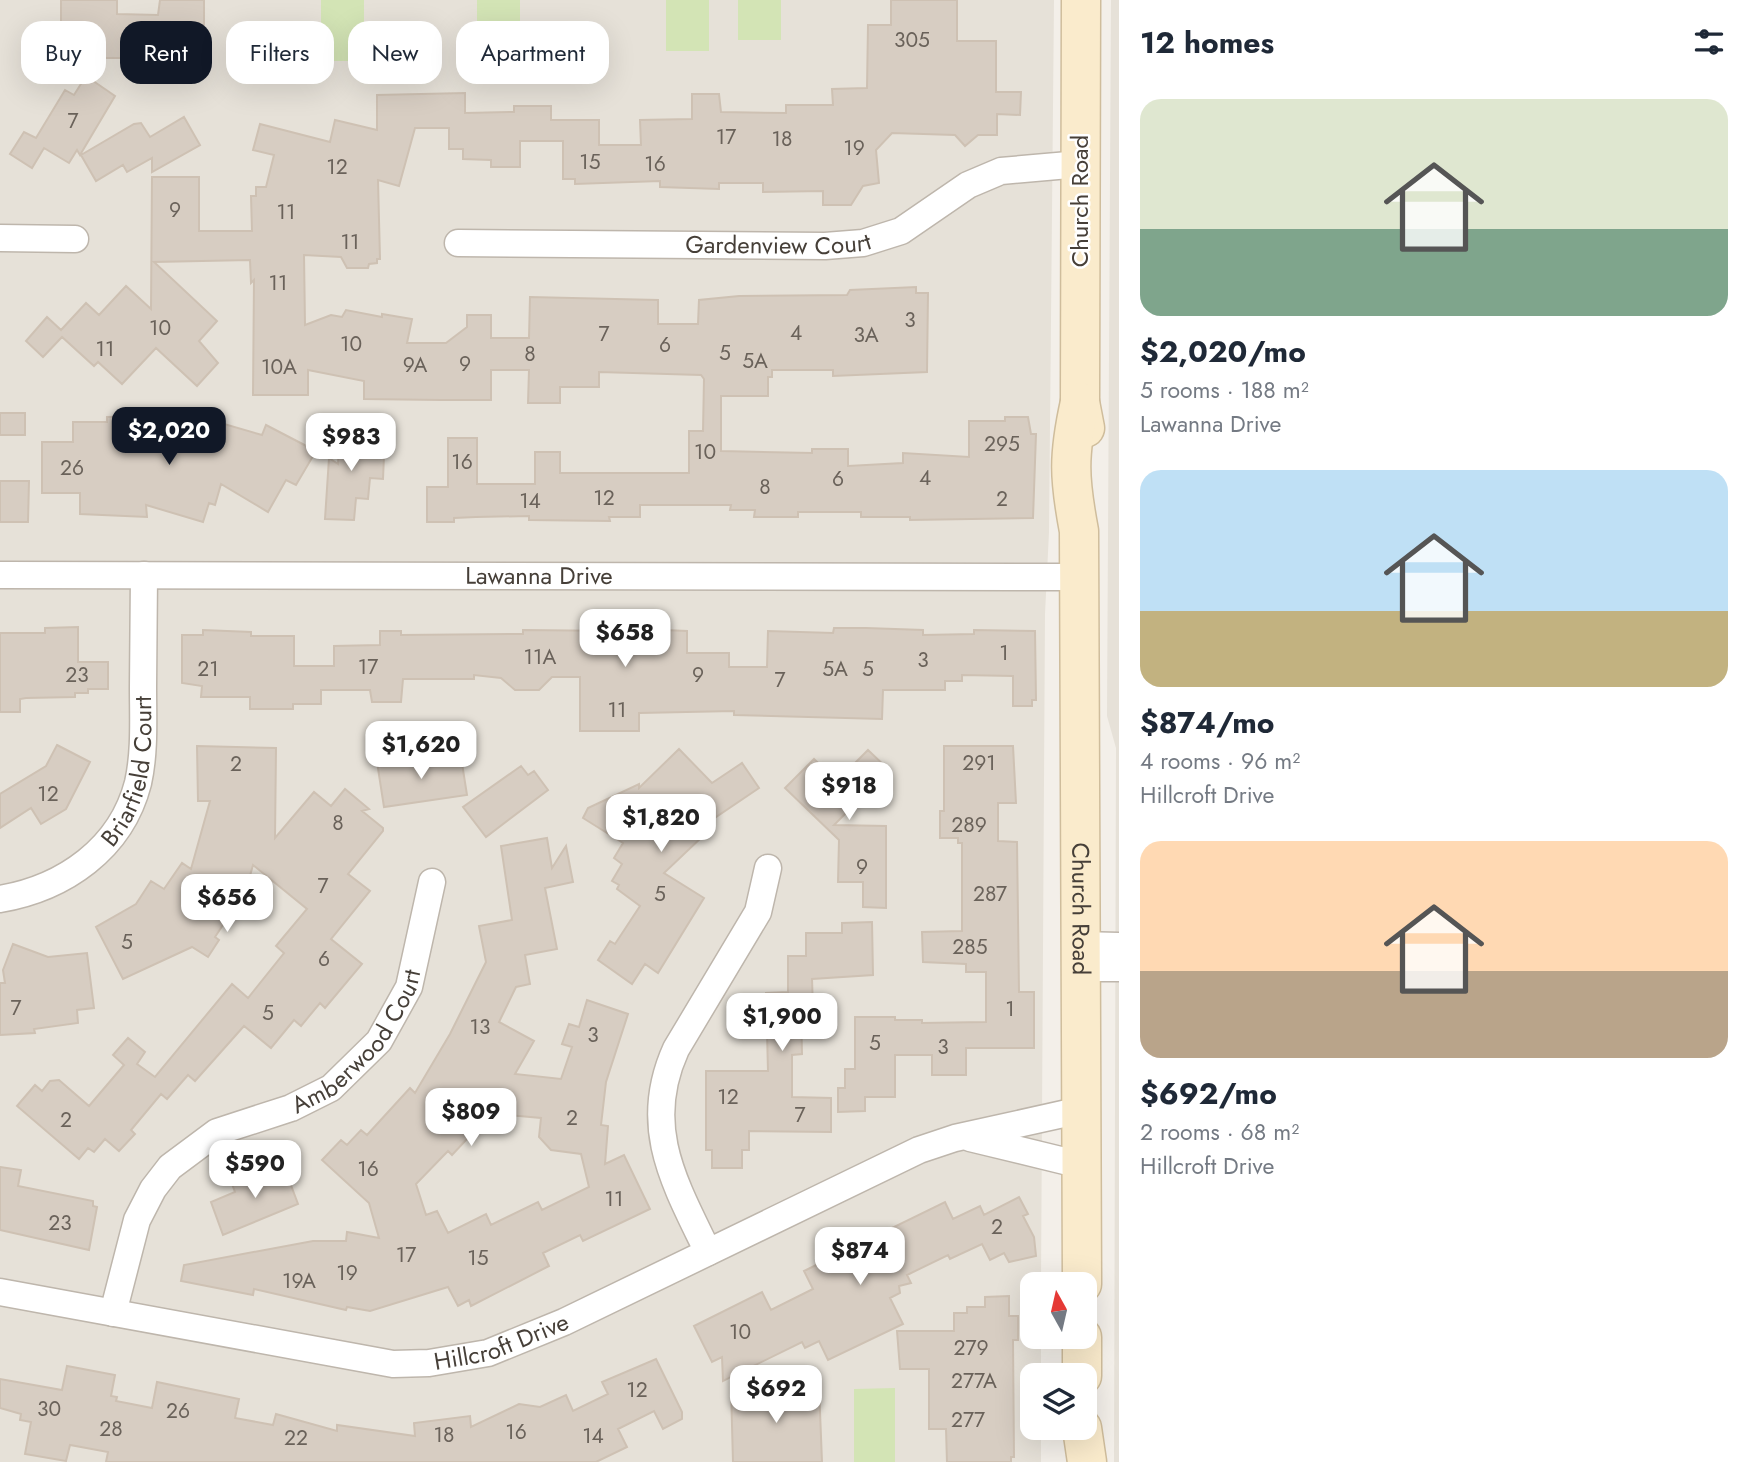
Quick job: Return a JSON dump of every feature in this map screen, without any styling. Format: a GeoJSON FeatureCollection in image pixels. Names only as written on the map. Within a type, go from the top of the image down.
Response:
{"type":"FeatureCollection","features":[{"type":"Feature","properties":{"kind":"street","name":"Church Road"},"geometry":{"type":"LineString","coordinates":[[1081,0],[1080,402],[1091,469],[1079,531],[1082,1272]]}},
{"type":"Feature","properties":{"kind":"street","name":"Gardenview Court"},"geometry":{"type":"LineString","coordinates":[[458,243],[825,246],[863,243],[901,232],[968,185],[1001,171],[1080,164]]}},
{"type":"Feature","properties":{"kind":"street"},"geometry":{"type":"LineString","coordinates":[[0,237],[75,239]]}},
{"type":"Feature","properties":{"kind":"street","name":"Lawanna Drive"},"geometry":{"type":"LineString","coordinates":[[0,575],[1079,577]]}},
{"type":"Feature","properties":{"kind":"street","name":"Briarfield Court"},"geometry":{"type":"LineString","coordinates":[[0,899],[24,895],[57,883],[77,871],[94,856],[124,818],[138,781],[142,748],[144,575]]}},
{"type":"Feature","properties":{"kind":"street"},"geometry":{"type":"LineString","coordinates":[[708,1252],[665,1157],[661,1095],[666,1071],[676,1049],[758,912],[768,867]]}},
{"type":"Feature","properties":{"kind":"street","name":"Amberwood Court"},"geometry":{"type":"LineString","coordinates":[[113,1313],[137,1220],[148,1196],[170,1167],[217,1132],[291,1108],[331,1088],[379,1041],[409,988],[432,882]]}},
{"type":"Feature","properties":{"kind":"street"},"geometry":{"type":"LineString","coordinates":[[1080,957],[1119,946]]}},
{"type":"Feature","properties":{"kind":"street"},"geometry":{"type":"LineString","coordinates":[[1080,957],[1119,968]]}},
{"type":"Feature","properties":{"kind":"street","name":"Hillcroft Drive"},"geometry":{"type":"LineString","coordinates":[[968,1138],[1081,1110]]}},
{"type":"Feature","properties":{"kind":"street","name":"Hillcroft Drive"},"geometry":{"type":"LineString","coordinates":[[0,1292],[393,1364],[429,1363],[463,1359],[513,1344],[919,1150],[955,1138],[968,1138],[1082,1165]]}},
{"type":"Feature","properties":{"kind":"shaded area"},"geometry":{"type":"Polygon","coordinates":[[[0,0],[1054,0],[1049,532],[1045,614],[1041,1272],[1020,1272],[1020,1349],[1041,1349],[1041,1363],[1020,1363],[1020,1440],[1041,1440],[1041,1462],[0,1462],[0,0]]]}},
{"type":"Feature","properties":{"kind":"shaded area"},"geometry":{"type":"Polygon","coordinates":[[[1111,0],[1119,0],[1119,1462],[1114,1462],[1116,748],[1107,716],[1111,0]]]}},
{"type":"Feature","properties":{"kind":"green space"},"geometry":{"type":"Polygon","coordinates":[[[321,0],[364,0],[364,21],[348,21],[348,61],[334,61],[334,21],[321,21],[321,0]]]}},
{"type":"Feature","properties":{"kind":"green space"},"geometry":{"type":"Polygon","coordinates":[[[477,0],[520,0],[520,21],[477,21],[477,0]]]}},
{"type":"Feature","properties":{"kind":"green space"},"geometry":{"type":"Polygon","coordinates":[[[666,0],[709,0],[709,51],[666,51],[666,0]]]}},
{"type":"Feature","properties":{"kind":"green space"},"geometry":{"type":"Polygon","coordinates":[[[738,0],[781,0],[781,40],[738,40],[738,0]]]}},
{"type":"Feature","properties":{"kind":"green space"},"geometry":{"type":"Polygon","coordinates":[[[895,1388],[895,1462],[854,1462],[854,1389],[895,1388]]]}},
{"type":"Feature","properties":{"kind":"building"},"geometry":{"type":"Polygon","coordinates":[[[61,0],[117,0],[117,14],[158,15],[160,0],[204,0],[204,21],[120,21],[120,58],[106,58],[106,21],[61,21],[61,0]]]}},
{"type":"Feature","properties":{"kind":"building"},"geometry":{"type":"Polygon","coordinates":[[[891,0],[957,0],[957,41],[996,41],[996,92],[1021,92],[1020,115],[997,114],[997,135],[978,135],[965,146],[955,135],[892,133],[876,150],[879,183],[863,186],[851,205],[823,205],[823,191],[763,192],[763,183],[719,183],[719,189],[660,187],[660,181],[575,184],[575,179],[563,179],[563,141],[520,141],[520,167],[491,167],[491,160],[463,159],[463,149],[449,149],[449,128],[415,128],[399,186],[378,180],[380,259],[377,259],[377,263],[369,264],[368,268],[347,268],[341,257],[304,255],[305,325],[331,315],[342,317],[346,310],[382,317],[382,314],[412,319],[407,343],[446,343],[467,327],[467,315],[491,315],[491,338],[529,338],[530,297],[658,300],[658,324],[698,324],[699,300],[739,296],[847,295],[850,290],[916,287],[916,293],[928,293],[927,372],[833,376],[833,370],[772,370],[772,377],[768,377],[768,396],[721,396],[721,451],[812,453],[812,449],[848,449],[848,466],[903,463],[903,453],[969,457],[969,421],[1005,421],[1005,417],[1028,417],[1031,434],[1036,434],[1033,518],[910,520],[910,517],[861,517],[861,512],[798,512],[798,517],[754,517],[755,510],[730,510],[731,505],[640,505],[640,517],[609,517],[610,521],[529,520],[529,516],[454,518],[454,522],[427,522],[427,487],[448,487],[448,438],[477,438],[477,484],[535,484],[535,452],[560,452],[560,473],[689,473],[689,431],[703,431],[704,379],[701,375],[599,372],[599,387],[560,387],[560,403],[528,403],[529,370],[491,370],[491,400],[441,400],[364,399],[364,381],[308,370],[308,395],[253,395],[254,280],[251,283],[250,260],[154,262],[217,321],[199,341],[218,363],[197,386],[156,348],[122,384],[98,362],[94,366],[62,337],[43,357],[26,341],[47,317],[61,330],[86,303],[99,315],[126,286],[151,309],[152,177],[199,177],[199,231],[252,231],[251,196],[256,196],[256,187],[266,187],[274,155],[253,150],[260,124],[330,142],[335,120],[377,130],[377,95],[465,93],[465,113],[514,112],[514,106],[551,106],[551,120],[599,120],[599,145],[641,145],[640,120],[692,119],[692,94],[719,94],[721,112],[786,113],[786,105],[833,105],[832,89],[867,88],[868,25],[891,25],[891,0]]]}},
{"type":"Feature","properties":{"kind":"building"},"geometry":{"type":"Polygon","coordinates":[[[81,84],[98,84],[115,96],[80,155],[77,150],[69,163],[44,148],[32,168],[10,154],[24,132],[36,138],[65,90],[74,95],[81,84]]]}},
{"type":"Feature","properties":{"kind":"building"},"geometry":{"type":"Polygon","coordinates":[[[184,117],[200,145],[152,172],[152,158],[127,172],[123,165],[96,181],[81,155],[134,124],[141,123],[150,137],[184,117]]]}},
{"type":"Feature","properties":{"kind":"building"},"geometry":{"type":"Polygon","coordinates":[[[0,413],[25,413],[25,435],[0,435],[0,413]]]}},
{"type":"Feature","properties":{"kind":"building"},"geometry":{"type":"Polygon","coordinates":[[[159,416],[160,433],[199,445],[207,419],[262,435],[266,425],[316,451],[296,485],[286,480],[268,512],[221,484],[215,505],[209,503],[203,522],[146,505],[147,517],[80,514],[80,493],[42,493],[42,442],[73,442],[73,422],[107,422],[107,417],[159,416]]]}},
{"type":"Feature","properties":{"kind":"building"},"geometry":{"type":"Polygon","coordinates":[[[340,426],[370,428],[368,455],[384,456],[383,479],[370,478],[368,499],[356,498],[354,520],[325,519],[329,458],[338,464],[340,426]]]}},
{"type":"Feature","properties":{"kind":"building"},"geometry":{"type":"Polygon","coordinates":[[[0,481],[29,481],[28,522],[0,522],[0,481]]]}},
{"type":"Feature","properties":{"kind":"building"},"geometry":{"type":"Polygon","coordinates":[[[78,627],[78,662],[108,662],[108,689],[88,689],[88,693],[75,693],[75,697],[20,699],[20,712],[0,712],[0,633],[45,633],[45,628],[78,627]]]}},
{"type":"Feature","properties":{"kind":"building"},"geometry":{"type":"Polygon","coordinates":[[[616,628],[687,631],[687,653],[729,653],[729,667],[767,667],[768,631],[833,633],[834,628],[866,628],[923,630],[923,635],[974,634],[974,630],[1035,631],[1036,700],[1032,700],[1032,706],[1013,706],[1013,676],[962,675],[962,681],[945,681],[945,690],[883,690],[882,719],[734,715],[734,711],[639,713],[639,731],[580,731],[580,677],[552,677],[539,690],[515,690],[501,678],[474,675],[474,679],[403,679],[401,702],[372,702],[370,690],[321,690],[321,704],[293,704],[293,709],[250,709],[250,697],[201,697],[202,686],[182,683],[182,635],[203,635],[203,630],[251,632],[251,636],[294,636],[294,666],[334,666],[334,646],[380,645],[380,631],[401,631],[401,635],[523,634],[523,630],[617,631],[616,628]]]}},
{"type":"Feature","properties":{"kind":"building"},"geometry":{"type":"Polygon","coordinates":[[[57,745],[90,762],[66,809],[41,824],[31,808],[0,828],[0,794],[46,766],[57,745]]]}},
{"type":"Feature","properties":{"kind":"building"},"geometry":{"type":"Polygon","coordinates":[[[197,746],[276,748],[275,838],[314,792],[331,806],[345,789],[369,809],[362,811],[383,828],[383,831],[348,874],[370,891],[331,939],[362,964],[325,1008],[320,1003],[301,1026],[294,1020],[271,1048],[244,1026],[195,1081],[188,1075],[167,1099],[161,1094],[131,1130],[135,1134],[119,1151],[105,1139],[94,1152],[88,1148],[79,1159],[17,1106],[35,1085],[42,1091],[50,1081],[59,1080],[89,1106],[124,1065],[113,1055],[128,1038],[145,1052],[137,1064],[155,1077],[232,984],[248,998],[284,953],[276,946],[307,909],[253,865],[246,890],[215,937],[219,940],[208,957],[192,947],[123,979],[96,927],[136,904],[151,881],[164,889],[182,863],[191,869],[210,801],[198,801],[197,746]]]}},
{"type":"Feature","properties":{"kind":"building"},"geometry":{"type":"Polygon","coordinates":[[[944,746],[1013,746],[1016,803],[998,803],[998,841],[1017,842],[1019,992],[1034,992],[1034,1048],[966,1048],[966,1075],[932,1075],[932,1055],[895,1055],[895,1097],[865,1097],[865,1111],[838,1112],[838,1088],[845,1088],[845,1069],[855,1069],[855,1017],[895,1017],[895,1020],[922,1020],[922,1023],[986,1022],[986,972],[966,972],[966,964],[923,962],[922,932],[962,931],[962,843],[958,843],[958,838],[940,838],[940,811],[944,811],[944,746]]]}},
{"type":"Feature","properties":{"kind":"building"},"geometry":{"type":"Polygon","coordinates":[[[679,749],[712,783],[742,763],[759,788],[697,830],[703,836],[664,873],[704,898],[658,973],[645,964],[632,984],[598,960],[610,941],[615,944],[640,906],[617,889],[619,885],[612,881],[622,864],[614,858],[623,843],[583,818],[588,808],[639,784],[639,788],[679,749]]]}},
{"type":"Feature","properties":{"kind":"building"},"geometry":{"type":"Polygon","coordinates":[[[868,750],[889,770],[834,825],[886,826],[886,908],[863,907],[863,882],[838,882],[839,840],[785,788],[814,759],[837,781],[868,750]]]}},
{"type":"Feature","properties":{"kind":"building"},"geometry":{"type":"Polygon","coordinates":[[[410,757],[411,764],[461,757],[467,795],[384,807],[377,762],[410,757]]]}},
{"type":"Feature","properties":{"kind":"building"},"geometry":{"type":"Polygon","coordinates":[[[521,766],[528,775],[534,771],[548,790],[486,837],[463,807],[521,766]]]}},
{"type":"Feature","properties":{"kind":"building"},"geometry":{"type":"Polygon","coordinates":[[[547,838],[552,868],[566,846],[573,882],[545,888],[557,949],[525,955],[530,984],[516,987],[499,1022],[534,1041],[515,1074],[561,1079],[572,1047],[562,1044],[569,1024],[579,1027],[587,1000],[628,1014],[606,1082],[601,1125],[608,1126],[605,1164],[624,1155],[650,1209],[583,1241],[580,1235],[543,1253],[549,1266],[471,1306],[469,1300],[458,1306],[448,1287],[370,1311],[347,1307],[346,1310],[254,1289],[253,1295],[181,1281],[184,1265],[313,1241],[346,1241],[347,1232],[379,1238],[369,1203],[322,1160],[341,1140],[347,1145],[361,1130],[367,1135],[410,1088],[415,1093],[450,1034],[486,962],[479,926],[512,920],[501,846],[547,838]],[[493,1112],[484,1128],[480,1125],[452,1155],[448,1151],[416,1184],[426,1215],[437,1211],[448,1233],[486,1214],[491,1225],[538,1202],[542,1210],[589,1187],[581,1154],[551,1150],[539,1137],[541,1118],[508,1115],[505,1119],[493,1112]]]}},
{"type":"Feature","properties":{"kind":"building"},"geometry":{"type":"Polygon","coordinates":[[[872,922],[873,975],[812,979],[813,1008],[801,1008],[802,1054],[792,1055],[792,1097],[831,1098],[831,1132],[749,1131],[749,1150],[742,1150],[742,1168],[712,1168],[712,1150],[706,1150],[706,1071],[768,1071],[766,993],[788,992],[788,956],[806,956],[806,933],[842,933],[842,923],[872,922]]]}},
{"type":"Feature","properties":{"kind":"building"},"geometry":{"type":"Polygon","coordinates":[[[13,944],[48,957],[87,953],[94,1008],[77,1010],[78,1023],[34,1029],[35,1033],[0,1035],[0,983],[5,983],[3,970],[13,944]]]}},
{"type":"Feature","properties":{"kind":"building"},"geometry":{"type":"Polygon","coordinates":[[[283,1164],[298,1204],[223,1235],[211,1202],[235,1192],[232,1184],[283,1164]]]}},
{"type":"Feature","properties":{"kind":"building"},"geometry":{"type":"Polygon","coordinates":[[[0,1167],[21,1170],[18,1186],[93,1201],[93,1206],[97,1207],[89,1250],[0,1230],[0,1167]]]}},
{"type":"Feature","properties":{"kind":"building"},"geometry":{"type":"Polygon","coordinates":[[[1019,1197],[1028,1214],[1023,1216],[1034,1237],[1036,1256],[1009,1262],[1004,1253],[990,1260],[982,1244],[950,1259],[948,1255],[907,1275],[911,1283],[899,1286],[900,1293],[890,1298],[903,1324],[828,1360],[819,1341],[805,1348],[802,1342],[723,1381],[722,1357],[712,1362],[694,1326],[762,1292],[771,1310],[813,1289],[804,1271],[945,1202],[953,1219],[980,1206],[984,1215],[1019,1197]]]}},
{"type":"Feature","properties":{"kind":"building"},"geometry":{"type":"Polygon","coordinates":[[[1009,1296],[1009,1316],[1018,1316],[1018,1340],[1013,1340],[1014,1457],[1011,1457],[1011,1462],[947,1462],[946,1429],[929,1429],[929,1369],[900,1369],[897,1331],[954,1331],[954,1313],[967,1313],[967,1307],[985,1307],[985,1297],[1009,1296]]]}},
{"type":"Feature","properties":{"kind":"building"},"geometry":{"type":"Polygon","coordinates":[[[656,1359],[682,1412],[682,1419],[663,1429],[654,1411],[618,1429],[627,1447],[596,1462],[106,1462],[108,1452],[70,1445],[66,1461],[25,1454],[31,1422],[20,1420],[21,1414],[0,1408],[0,1379],[62,1390],[67,1366],[115,1375],[111,1396],[117,1397],[116,1401],[152,1408],[157,1382],[239,1399],[235,1418],[273,1425],[276,1414],[337,1431],[337,1425],[415,1436],[414,1423],[470,1416],[471,1427],[519,1404],[540,1407],[566,1395],[573,1411],[608,1394],[602,1382],[656,1359]]]}},
{"type":"Feature","properties":{"kind":"building"},"geometry":{"type":"Polygon","coordinates":[[[819,1386],[822,1462],[733,1462],[731,1388],[819,1386]]]}}]}
